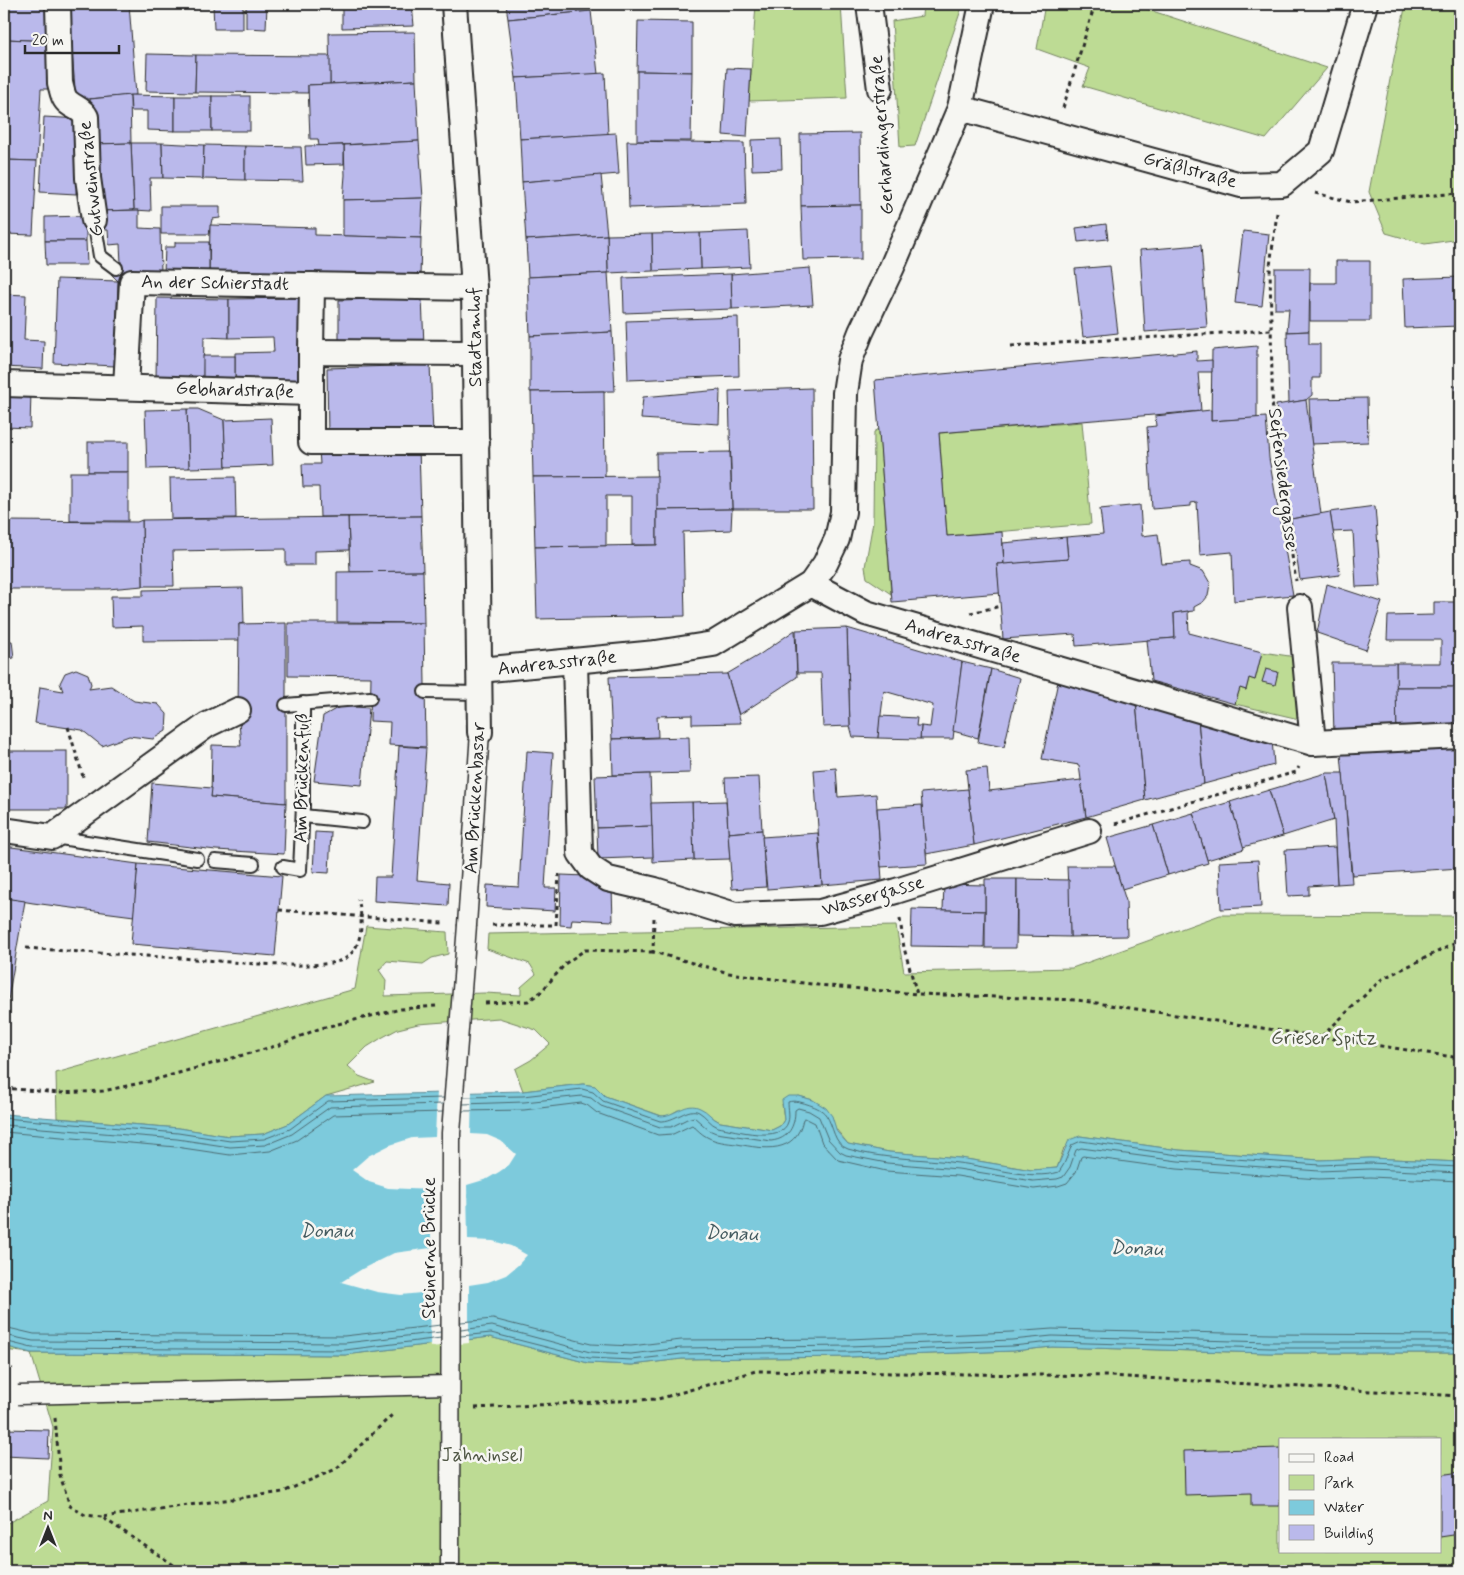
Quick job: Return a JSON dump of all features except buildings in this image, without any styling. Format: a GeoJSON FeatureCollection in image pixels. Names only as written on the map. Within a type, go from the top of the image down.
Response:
{"type":"FeatureCollection","features":[{"type":"Feature","properties":{"kind":"street","name":"Gutweinstraße"},"geometry":{"type":"LineString","coordinates":[[58,4],[60,83],[68,103],[82,111],[86,117],[88,178],[94,220]]}},
{"type":"Feature","properties":{"kind":"street","name":"Stadtamhof"},"geometry":{"type":"LineString","coordinates":[[454,4],[474,288],[480,682]]}},
{"type":"Feature","properties":{"kind":"street","name":"Gerhardingerstraße"},"geometry":{"type":"LineString","coordinates":[[869,4],[880,89]]}},
{"type":"Feature","properties":{"kind":"street","name":"Gerhardingerstraße"},"geometry":{"type":"LineString","coordinates":[[811,584],[825,564],[837,539],[843,512],[845,393],[850,360],[960,108],[982,4]]}},
{"type":"Feature","properties":{"kind":"street"},"geometry":{"type":"LineString","coordinates":[[1282,184],[1321,151],[1366,4]]}},
{"type":"Feature","properties":{"kind":"street","name":"Gräßlstraße"},"geometry":{"type":"LineString","coordinates":[[960,108],[1241,185],[1282,184]]}},
{"type":"Feature","properties":{"kind":"street","name":"An der Schierstadt"},"geometry":{"type":"LineString","coordinates":[[126,386],[125,276],[312,284],[474,288]]}},
{"type":"Feature","properties":{"kind":"street","name":"An der Schierstadt"},"geometry":{"type":"LineString","coordinates":[[311,393],[312,284]]}},
{"type":"Feature","properties":{"kind":"street"},"geometry":{"type":"LineString","coordinates":[[311,352],[475,354]]}},
{"type":"Feature","properties":{"kind":"street","name":"Gebhardstraße"},"geometry":{"type":"LineString","coordinates":[[4,384],[126,386],[311,393],[312,442],[477,442]]}},
{"type":"Feature","properties":{"kind":"street","name":"Andreasstraße"},"geometry":{"type":"LineString","coordinates":[[480,682],[575,661],[656,653],[713,644],[811,584],[866,613],[1314,743],[1460,736]]}},
{"type":"Feature","properties":{"kind":"street"},"geometry":{"type":"LineString","coordinates":[[1300,607],[1314,743]]}},
{"type":"Feature","properties":{"kind":"street","name":"Wassergasse"},"geometry":{"type":"LineString","coordinates":[[575,661],[580,853],[591,868],[608,879],[655,890],[735,915],[820,912],[896,891],[1090,831]]}},
{"type":"Feature","properties":{"kind":"street","name":"Am Brückenbasar"},"geometry":{"type":"LineString","coordinates":[[467,925],[480,732],[480,682]]}},
{"type":"Feature","properties":{"kind":"street"},"geometry":{"type":"LineString","coordinates":[[4,830],[52,837],[207,725],[238,710]]}},
{"type":"Feature","properties":{"kind":"street","name":"Steinerne Brücke"},"geometry":{"type":"LineString","coordinates":[[450,1571],[451,1133],[467,925]]}},
{"type":"Feature","properties":{"kind":"street"},"geometry":{"type":"LineString","coordinates":[[18,1395],[449,1385]]}},
{"type":"Feature","properties":{"kind":"lane","name":"Gutweinstraße"},"geometry":{"type":"LineString","coordinates":[[94,220],[100,256],[125,276]]}},
{"type":"Feature","properties":{"kind":"lane"},"geometry":{"type":"LineString","coordinates":[[425,692],[480,682]]}},
{"type":"Feature","properties":{"kind":"lane"},"geometry":{"type":"LineString","coordinates":[[303,703],[370,698]]}},
{"type":"Feature","properties":{"kind":"lane","name":"Am Brückenfuß"},"geometry":{"type":"LineString","coordinates":[[283,867],[300,870],[302,816],[303,703],[286,705]]}},
{"type":"Feature","properties":{"kind":"lane"},"geometry":{"type":"LineString","coordinates":[[302,816],[362,822]]}},
{"type":"Feature","properties":{"kind":"lane"},"geometry":{"type":"LineString","coordinates":[[52,837],[197,859]]}},
{"type":"Feature","properties":{"kind":"lane"},"geometry":{"type":"LineString","coordinates":[[215,861],[253,864]]}},
{"type":"Feature","properties":{"kind":"path"},"geometry":{"type":"LineString","coordinates":[[1055,134],[1095,4]]}},
{"type":"Feature","properties":{"kind":"path","name":"Gerhardingerstraße"},"geometry":{"type":"LineString","coordinates":[[880,89],[888,208]]}},
{"type":"Feature","properties":{"kind":"path"},"geometry":{"type":"LineString","coordinates":[[1282,184],[1351,202],[1460,193]]}},
{"type":"Feature","properties":{"kind":"path","name":"Seifensiedergasse"},"geometry":{"type":"LineString","coordinates":[[1282,184],[1270,266],[1273,434],[1300,607]]}},
{"type":"Feature","properties":{"kind":"path"},"geometry":{"type":"LineString","coordinates":[[1011,346],[1271,330]]}},
{"type":"Feature","properties":{"kind":"path"},"geometry":{"type":"LineString","coordinates":[[68,727],[92,808]]}},
{"type":"Feature","properties":{"kind":"path"},"geometry":{"type":"LineString","coordinates":[[1090,831],[1296,772],[1314,743]]}},
{"type":"Feature","properties":{"kind":"path"},"geometry":{"type":"LineString","coordinates":[[279,910],[467,925],[556,925],[559,874]]}},
{"type":"Feature","properties":{"kind":"path"},"geometry":{"type":"LineString","coordinates":[[653,952],[655,890]]}},
{"type":"Feature","properties":{"kind":"path"},"geometry":{"type":"LineString","coordinates":[[896,891],[904,948],[917,994]]}},
{"type":"Feature","properties":{"kind":"path"},"geometry":{"type":"LineString","coordinates":[[26,948],[283,965],[335,964],[346,959],[356,949],[362,916],[358,899]]}},
{"type":"Feature","properties":{"kind":"path"},"geometry":{"type":"LineString","coordinates":[[1321,1036],[1382,979],[1460,941]]}},
{"type":"Feature","properties":{"kind":"path"},"geometry":{"type":"LineString","coordinates":[[488,1003],[528,1001],[541,992],[566,963],[585,950],[653,952],[729,974],[818,986],[917,994],[1077,1000],[1460,1058]]}},
{"type":"Feature","properties":{"kind":"path"},"geometry":{"type":"LineString","coordinates":[[4,1088],[59,1092],[103,1092],[279,1045],[321,1028],[402,1009],[430,1007]]}},
{"type":"Feature","properties":{"kind":"path"},"geometry":{"type":"LineString","coordinates":[[494,1406],[658,1399],[756,1371],[1109,1376],[1460,1396]]}},
{"type":"Feature","properties":{"kind":"path"},"geometry":{"type":"LineString","coordinates":[[56,1421],[60,1475],[70,1506],[85,1515],[102,1517],[283,1492],[336,1469],[394,1413]]}},
{"type":"Feature","properties":{"kind":"path"},"geometry":{"type":"LineString","coordinates":[[102,1517],[181,1570],[188,1571]]}},
{"type":"Feature","properties":{"kind":"green space"},"geometry":{"type":"Polygon","coordinates":[[[756,4],[841,4],[847,98],[749,101],[756,4]]]}},
{"type":"Feature","properties":{"kind":"green space"},"geometry":{"type":"Polygon","coordinates":[[[923,4],[963,4],[915,146],[900,147],[892,21],[922,16],[923,4]]]}},
{"type":"Feature","properties":{"kind":"green space"},"geometry":{"type":"Polygon","coordinates":[[[1045,4],[1131,4],[1327,68],[1266,139],[1083,86],[1090,68],[1037,49],[1045,4]]]}},
{"type":"Feature","properties":{"kind":"green space"},"geometry":{"type":"Polygon","coordinates":[[[1406,4],[1460,4],[1460,239],[1425,244],[1386,233],[1369,192],[1406,4]]]}},
{"type":"Feature","properties":{"kind":"green space"},"geometry":{"type":"Polygon","coordinates":[[[1082,422],[1091,524],[947,536],[939,433],[1082,422]]]}},
{"type":"Feature","properties":{"kind":"green space"},"geometry":{"type":"Polygon","coordinates":[[[879,429],[891,594],[867,578],[865,567],[873,522],[874,432],[879,429]]]}},
{"type":"Feature","properties":{"kind":"green space"},"geometry":{"type":"Polygon","coordinates":[[[1262,652],[1296,657],[1299,719],[1235,704],[1240,688],[1246,690],[1249,678],[1255,680],[1262,652]]]}},
{"type":"Feature","properties":{"kind":"green space","name":"Grieser Spitz"},"geometry":{"type":"Polygon","coordinates":[[[1220,915],[1460,916],[1460,1162],[1370,1158],[1320,1160],[1179,1150],[1080,1136],[1064,1148],[1057,1168],[1032,1170],[960,1158],[889,1152],[848,1144],[813,1100],[799,1096],[782,1104],[784,1120],[780,1126],[772,1130],[720,1122],[710,1116],[678,1110],[668,1116],[662,1116],[605,1096],[595,1086],[583,1084],[523,1091],[515,1069],[531,1060],[550,1044],[536,1030],[499,1018],[418,1024],[398,1029],[367,1047],[348,1066],[359,1076],[375,1082],[326,1096],[288,1124],[263,1134],[229,1136],[179,1128],[57,1118],[56,1073],[355,989],[366,926],[447,932],[448,954],[432,958],[423,964],[387,961],[379,970],[386,980],[385,996],[485,993],[521,995],[521,987],[536,974],[530,964],[487,949],[488,934],[896,926],[904,972],[1072,968],[1220,915]]]}},
{"type":"Feature","properties":{"kind":"green space","name":"Jahninsel"},"geometry":{"type":"Polygon","coordinates":[[[490,1337],[588,1363],[632,1365],[682,1359],[849,1357],[1013,1351],[1052,1347],[1269,1353],[1460,1353],[1460,1571],[4,1571],[4,1525],[48,1501],[53,1427],[31,1353],[345,1355],[490,1337]]]}},
{"type":"Feature","properties":{"kind":"green space"},"geometry":{"type":"Polygon","coordinates":[[[4,1346],[31,1353],[4,1350],[4,1346]]]}},
{"type":"Feature","properties":{"kind":"water","name":"Donau"},"geometry":{"type":"Polygon","coordinates":[[[583,1084],[595,1086],[605,1096],[661,1116],[671,1114],[685,1107],[695,1106],[703,1109],[720,1122],[772,1130],[780,1126],[784,1120],[782,1100],[788,1096],[799,1096],[813,1100],[826,1108],[832,1116],[837,1132],[848,1144],[889,1152],[960,1158],[1032,1170],[1057,1168],[1069,1140],[1080,1136],[1179,1150],[1320,1160],[1370,1158],[1460,1162],[1460,1353],[1269,1353],[1052,1347],[1013,1351],[849,1357],[682,1359],[632,1365],[588,1363],[490,1337],[345,1355],[31,1353],[4,1346],[4,1114],[179,1128],[229,1136],[263,1134],[288,1124],[326,1096],[523,1091],[583,1084]]]}},
{"type":"Feature","properties":{"kind":"pier"},"geometry":{"type":"Polygon","coordinates":[[[472,1090],[471,1134],[487,1135],[501,1141],[516,1154],[509,1165],[499,1172],[487,1179],[467,1185],[468,1240],[493,1241],[511,1246],[527,1255],[506,1275],[488,1282],[469,1285],[469,1343],[430,1347],[431,1292],[401,1295],[377,1292],[341,1282],[394,1253],[431,1248],[431,1190],[388,1188],[369,1182],[352,1170],[368,1156],[390,1145],[412,1138],[435,1137],[437,1091],[472,1090]]]}}]}
